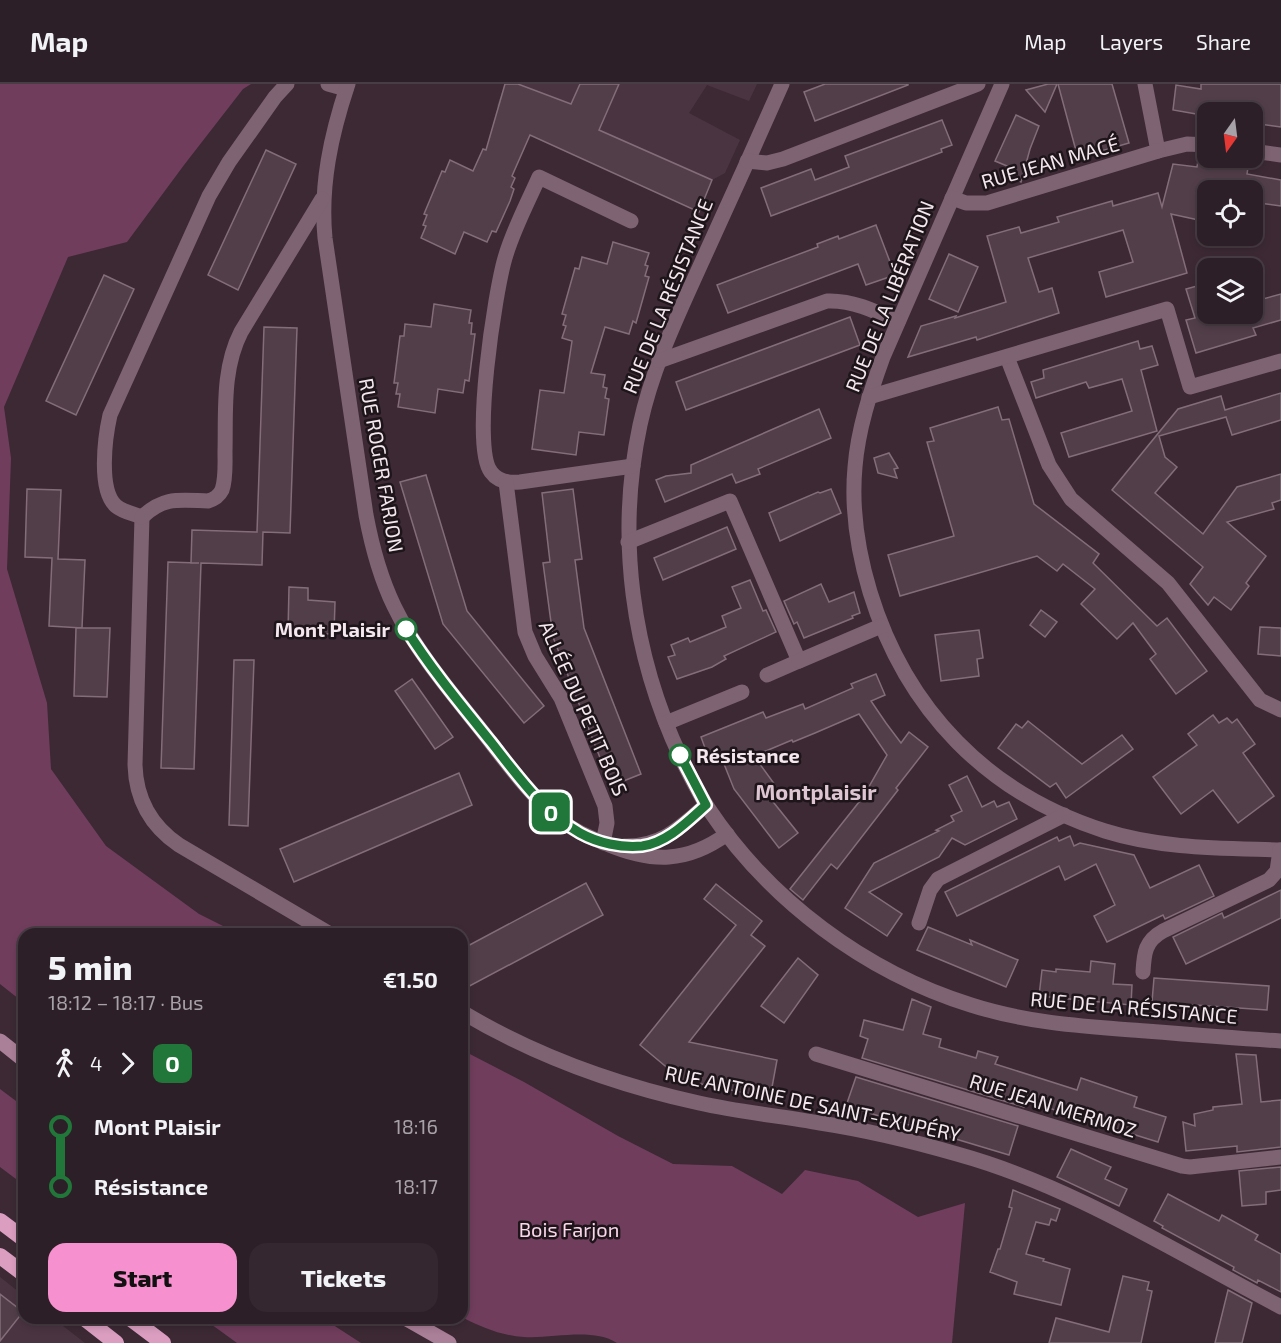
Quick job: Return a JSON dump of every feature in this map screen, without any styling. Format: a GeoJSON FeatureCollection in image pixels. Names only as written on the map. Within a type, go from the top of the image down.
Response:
{"type":"FeatureCollection","features":[{"type":"Feature","properties":{"kind":"highway"},"geometry":{"type":"LineString","coordinates":[[0,1221],[18,1234]]}},
{"type":"Feature","properties":{"kind":"highway"},"geometry":{"type":"LineString","coordinates":[[0,1256],[18,1270]]}},
{"type":"Feature","properties":{"kind":"highway"},"geometry":{"type":"LineString","coordinates":[[92,1324],[116,1343]]}},
{"type":"Feature","properties":{"kind":"highway"},"geometry":{"type":"LineString","coordinates":[[138,1324],[163,1343]]}},
{"type":"Feature","properties":{"kind":"main road"},"geometry":{"type":"LineString","coordinates":[[0,1041],[18,1055]]}},
{"type":"Feature","properties":{"kind":"main road"},"geometry":{"type":"LineString","coordinates":[[403,1324],[428,1343]]}},
{"type":"Feature","properties":{"kind":"main road"},"geometry":{"type":"LineString","coordinates":[[416,1324],[449,1343]]}},
{"type":"Feature","properties":{"kind":"street"},"geometry":{"type":"LineString","coordinates":[[142,517],[117,507],[109,494],[104,452],[110,415],[209,196],[229,162],[275,97],[287,84]]}},
{"type":"Feature","properties":{"kind":"street"},"geometry":{"type":"LineString","coordinates":[[328,84],[347,87]]}},
{"type":"Feature","properties":{"kind":"street","name":"RUE DE LA RÉSISTANCE"},"geometry":{"type":"LineString","coordinates":[[782,84],[659,361],[640,423],[633,466],[628,542],[632,589],[641,643],[654,692],[687,770],[706,805],[727,834],[777,889],[820,926],[878,964],[920,985],[1007,1016],[1052,1024],[1281,1041]]}},
{"type":"Feature","properties":{"kind":"street"},"geometry":{"type":"LineString","coordinates":[[747,161],[766,163],[783,159],[978,84]]}},
{"type":"Feature","properties":{"kind":"street","name":"RUE DE LA LIBÉRATION"},"geometry":{"type":"LineString","coordinates":[[1002,84],[898,322],[869,397],[859,439],[855,467],[855,519],[862,564],[881,626],[907,679],[923,704],[943,728],[998,777],[1036,802],[1107,832],[1164,844],[1280,850]]}},
{"type":"Feature","properties":{"kind":"street"},"geometry":{"type":"LineString","coordinates":[[1145,84],[1158,151]]}},
{"type":"Feature","properties":{"kind":"street","name":"RUE ROGER FARJON"},"geometry":{"type":"LineString","coordinates":[[347,87],[332,141],[322,199],[326,254],[374,555],[394,608],[416,643],[467,713],[534,794],[570,827],[603,843],[644,856],[669,857],[701,850],[727,834]]}},
{"type":"Feature","properties":{"kind":"street","name":"RUE JEAN MACÉ"},"geometry":{"type":"LineString","coordinates":[[952,198],[966,203],[987,203],[1158,151],[1187,144],[1197,144]]}},
{"type":"Feature","properties":{"kind":"street"},"geometry":{"type":"LineString","coordinates":[[1263,153],[1281,155]]}},
{"type":"Feature","properties":{"kind":"street"},"geometry":{"type":"LineString","coordinates":[[632,221],[539,177],[504,261],[483,400],[483,432],[487,465],[494,476],[506,482],[633,466]]}},
{"type":"Feature","properties":{"kind":"street"},"geometry":{"type":"LineString","coordinates":[[320,928],[170,839],[156,826],[145,807],[138,789],[135,765],[142,517],[161,503],[208,501],[221,492],[224,475],[228,378],[232,353],[241,332],[322,199]]}},
{"type":"Feature","properties":{"kind":"street"},"geometry":{"type":"LineString","coordinates":[[659,361],[827,301],[847,302],[898,322]]}},
{"type":"Feature","properties":{"kind":"street"},"geometry":{"type":"LineString","coordinates":[[869,397],[1167,309],[1190,387],[1281,361]]}},
{"type":"Feature","properties":{"kind":"street"},"geometry":{"type":"LineString","coordinates":[[1007,357],[1049,465],[1071,499],[1168,583],[1260,700],[1281,710]]}},
{"type":"Feature","properties":{"kind":"street","name":"ALLÉE DU PETIT BOIS"},"geometry":{"type":"LineString","coordinates":[[506,482],[525,632],[535,656],[561,698],[605,806],[607,823],[603,843]]}},
{"type":"Feature","properties":{"kind":"street"},"geometry":{"type":"LineString","coordinates":[[628,542],[730,501],[799,661]]}},
{"type":"Feature","properties":{"kind":"street"},"geometry":{"type":"LineString","coordinates":[[767,675],[881,626]]}},
{"type":"Feature","properties":{"kind":"street"},"geometry":{"type":"LineString","coordinates":[[666,723],[742,693]]}},
{"type":"Feature","properties":{"kind":"street","name":"RUE ROGER FARJON"},"geometry":{"type":"LineString","coordinates":[[603,843],[634,846],[660,841],[706,805]]}},
{"type":"Feature","properties":{"kind":"street"},"geometry":{"type":"LineString","coordinates":[[919,923],[930,890],[938,879],[1064,815]]}},
{"type":"Feature","properties":{"kind":"street"},"geometry":{"type":"LineString","coordinates":[[1143,972],[1144,953],[1151,939],[1162,931],[1269,880],[1277,871],[1280,850]]}},
{"type":"Feature","properties":{"kind":"street","name":"RUE ANTOINE DE SAINT-EXUPÉRY"},"geometry":{"type":"LineString","coordinates":[[468,1015],[501,1034],[553,1057],[644,1089],[716,1107],[861,1130],[948,1151],[1006,1169],[1058,1189],[1103,1211],[1281,1307]]}},
{"type":"Feature","properties":{"kind":"street","name":"RUE JEAN MERMOZ"},"geometry":{"type":"LineString","coordinates":[[816,1054],[1182,1166],[1281,1157]]}},
{"type":"Feature","properties":{"kind":"shaded area"},"geometry":{"type":"Polygon","coordinates":[[[505,84],[757,84],[749,101],[707,85],[689,113],[740,140],[725,173],[712,180],[699,212],[496,119],[499,107],[497,106],[505,84]]]}},
{"type":"Feature","properties":{"kind":"shaded area"},"geometry":{"type":"Polygon","coordinates":[[[0,1277],[18,1291],[18,1324],[60,1324],[85,1343],[0,1343],[0,1277]]]}},
{"type":"Feature","properties":{"kind":"green space"},"geometry":{"type":"Polygon","coordinates":[[[0,84],[251,84],[243,89],[127,242],[68,257],[4,407],[11,458],[7,569],[47,703],[51,769],[106,846],[199,914],[227,928],[18,928],[18,998],[0,984],[0,84]]]}},
{"type":"Feature","properties":{"kind":"green space","name":"Bois Farjon"},"geometry":{"type":"Polygon","coordinates":[[[468,1053],[673,1164],[732,1166],[782,1194],[805,1170],[858,1181],[918,1217],[965,1203],[952,1343],[617,1343],[607,1338],[584,1335],[535,1337],[508,1335],[468,1320],[468,1053]]]}},
{"type":"Feature","properties":{"kind":"green space"},"geometry":{"type":"Polygon","coordinates":[[[0,1089],[18,1102],[18,1180],[0,1167],[0,1089]]]}},
{"type":"Feature","properties":{"kind":"green space"},"geometry":{"type":"Polygon","coordinates":[[[211,1324],[332,1324],[361,1343],[237,1343],[211,1324]]]}},
{"type":"Feature","properties":{"kind":"building"},"geometry":{"type":"Polygon","coordinates":[[[505,84],[518,84],[571,104],[580,84],[619,84],[599,130],[712,180],[699,212],[530,135],[512,176],[515,178],[511,187],[514,189],[510,201],[496,232],[492,231],[487,242],[464,232],[455,254],[421,238],[426,226],[423,225],[427,215],[424,214],[442,171],[445,172],[450,160],[473,171],[483,149],[486,150],[505,84]]]}},
{"type":"Feature","properties":{"kind":"building"},"geometry":{"type":"Polygon","coordinates":[[[825,84],[908,85],[815,121],[804,92],[825,84]]]}},
{"type":"Feature","properties":{"kind":"building"},"geometry":{"type":"Polygon","coordinates":[[[1057,84],[1045,112],[1026,90],[1057,84]]]}},
{"type":"Feature","properties":{"kind":"building"},"geometry":{"type":"Polygon","coordinates":[[[1058,84],[1112,84],[1129,143],[1084,156],[1075,147],[1058,84]]]}},
{"type":"Feature","properties":{"kind":"building"},"geometry":{"type":"Polygon","coordinates":[[[1201,84],[1281,84],[1281,127],[1263,125],[1263,102],[1197,102],[1197,114],[1173,110],[1176,85],[1201,89],[1201,84]]]}},
{"type":"Feature","properties":{"kind":"building"},"geometry":{"type":"Polygon","coordinates":[[[1016,115],[1039,126],[1021,182],[1004,174],[1007,166],[995,161],[1016,115]]]}},
{"type":"Feature","properties":{"kind":"building"},"geometry":{"type":"Polygon","coordinates":[[[942,120],[952,145],[941,149],[942,152],[771,216],[761,188],[811,169],[815,180],[849,167],[845,156],[942,120]]]}},
{"type":"Feature","properties":{"kind":"building"},"geometry":{"type":"Polygon","coordinates":[[[266,150],[296,164],[238,290],[208,275],[266,150]]]}},
{"type":"Feature","properties":{"kind":"building"},"geometry":{"type":"Polygon","coordinates":[[[1173,164],[1197,168],[1248,168],[1247,174],[1281,180],[1281,206],[1263,204],[1263,180],[1197,180],[1197,220],[1171,214],[1187,273],[1106,297],[1099,272],[1133,262],[1123,230],[1028,258],[1039,292],[1052,288],[1059,313],[977,340],[976,337],[908,357],[921,326],[1006,302],[987,236],[1019,227],[1021,233],[1059,222],[1057,217],[1112,201],[1113,206],[1158,193],[1162,207],[1173,164]]]}},
{"type":"Feature","properties":{"kind":"building"},"geometry":{"type":"Polygon","coordinates":[[[876,225],[895,275],[866,285],[858,264],[728,313],[717,285],[818,247],[817,244],[838,236],[839,239],[876,225]]]}},
{"type":"Feature","properties":{"kind":"building"},"geometry":{"type":"Polygon","coordinates":[[[613,242],[649,253],[645,265],[648,266],[645,276],[649,277],[636,323],[633,321],[629,334],[605,327],[591,373],[605,375],[603,387],[607,388],[605,398],[609,399],[604,435],[579,432],[576,455],[532,449],[540,390],[564,393],[572,341],[562,338],[566,326],[563,325],[566,315],[562,314],[575,268],[579,269],[582,257],[607,264],[613,242]]]}},
{"type":"Feature","properties":{"kind":"building"},"geometry":{"type":"Polygon","coordinates":[[[949,254],[978,267],[958,312],[929,299],[949,254]]]}},
{"type":"Feature","properties":{"kind":"building"},"geometry":{"type":"Polygon","coordinates":[[[104,275],[134,289],[76,415],[46,401],[104,275]]]}},
{"type":"Feature","properties":{"kind":"building"},"geometry":{"type":"Polygon","coordinates":[[[1197,286],[1197,324],[1263,324],[1263,299],[1281,294],[1281,320],[1253,328],[1256,335],[1196,353],[1186,320],[1195,318],[1186,289],[1197,286]]]}},
{"type":"Feature","properties":{"kind":"building"},"geometry":{"type":"Polygon","coordinates":[[[434,304],[471,310],[469,323],[472,323],[471,334],[475,334],[469,381],[465,380],[463,393],[438,389],[435,413],[398,407],[400,394],[396,394],[398,383],[394,383],[400,336],[404,336],[405,324],[431,327],[434,304]]]}},
{"type":"Feature","properties":{"kind":"building"},"geometry":{"type":"Polygon","coordinates":[[[850,317],[860,345],[686,410],[676,382],[850,317]]]}},
{"type":"Feature","properties":{"kind":"building"},"geometry":{"type":"Polygon","coordinates":[[[264,327],[297,328],[290,533],[263,532],[262,565],[201,563],[194,769],[161,768],[168,562],[191,563],[192,530],[257,532],[264,327]]]}},
{"type":"Feature","properties":{"kind":"building"},"geometry":{"type":"Polygon","coordinates":[[[1138,341],[1140,349],[1152,346],[1158,365],[1141,370],[1157,431],[1069,457],[1061,433],[1132,411],[1122,379],[1089,388],[1086,382],[1036,398],[1031,382],[1044,378],[1043,370],[1138,341]]]}},
{"type":"Feature","properties":{"kind":"building"},"geometry":{"type":"Polygon","coordinates":[[[1281,393],[1281,420],[1232,435],[1226,417],[1159,436],[1165,457],[1177,467],[1155,493],[1203,534],[1237,487],[1281,474],[1281,500],[1272,503],[1274,509],[1227,522],[1266,556],[1246,583],[1249,586],[1231,610],[1214,597],[1208,605],[1190,584],[1203,567],[1112,490],[1178,409],[1221,396],[1225,410],[1281,393]]]}},
{"type":"Feature","properties":{"kind":"building"},"geometry":{"type":"Polygon","coordinates":[[[998,407],[1002,420],[1009,419],[1034,504],[1099,554],[1093,563],[1157,626],[1167,618],[1207,671],[1176,694],[1150,659],[1156,654],[1133,623],[1117,639],[1081,604],[1095,589],[1063,564],[1057,571],[1037,556],[900,596],[888,555],[954,536],[927,442],[934,441],[930,428],[998,407]]]}},
{"type":"Feature","properties":{"kind":"building"},"geometry":{"type":"Polygon","coordinates":[[[819,409],[831,438],[758,469],[760,474],[736,483],[732,474],[665,502],[656,480],[666,476],[691,473],[691,465],[819,409]]]}},
{"type":"Feature","properties":{"kind":"building"},"geometry":{"type":"Polygon","coordinates":[[[889,453],[898,468],[894,469],[897,478],[878,473],[874,458],[889,453]]]}},
{"type":"Feature","properties":{"kind":"building"},"geometry":{"type":"Polygon","coordinates":[[[426,475],[467,611],[544,706],[524,723],[443,624],[400,482],[426,475]]]}},
{"type":"Feature","properties":{"kind":"building"},"geometry":{"type":"Polygon","coordinates":[[[27,489],[61,490],[58,559],[85,560],[82,628],[49,626],[52,558],[25,557],[27,489]]]}},
{"type":"Feature","properties":{"kind":"building"},"geometry":{"type":"Polygon","coordinates":[[[573,489],[582,559],[575,560],[584,628],[641,774],[611,786],[553,637],[543,563],[550,562],[542,493],[573,489]]]}},
{"type":"Feature","properties":{"kind":"building"},"geometry":{"type":"Polygon","coordinates":[[[831,489],[841,513],[780,541],[769,513],[818,492],[831,489]]]}},
{"type":"Feature","properties":{"kind":"building"},"geometry":{"type":"Polygon","coordinates":[[[727,527],[736,549],[663,580],[654,558],[727,527]]]}},
{"type":"Feature","properties":{"kind":"building"},"geometry":{"type":"Polygon","coordinates":[[[750,580],[763,611],[766,610],[776,632],[724,656],[726,659],[712,667],[677,679],[668,657],[675,655],[671,645],[688,638],[690,642],[726,627],[722,616],[741,608],[732,587],[750,580]]]}},
{"type":"Feature","properties":{"kind":"building"},"geometry":{"type":"Polygon","coordinates":[[[821,584],[829,602],[854,592],[860,613],[804,638],[797,622],[794,624],[784,601],[821,584]]]}},
{"type":"Feature","properties":{"kind":"building"},"geometry":{"type":"Polygon","coordinates":[[[289,587],[308,588],[308,600],[335,602],[334,634],[288,633],[289,587]]]}},
{"type":"Feature","properties":{"kind":"building"},"geometry":{"type":"Polygon","coordinates":[[[1041,610],[1057,622],[1045,637],[1030,625],[1041,610]]]}},
{"type":"Feature","properties":{"kind":"building"},"geometry":{"type":"Polygon","coordinates":[[[1260,627],[1281,628],[1281,656],[1258,654],[1260,627]]]}},
{"type":"Feature","properties":{"kind":"building"},"geometry":{"type":"Polygon","coordinates":[[[76,628],[110,628],[107,697],[74,696],[76,628]]]}},
{"type":"Feature","properties":{"kind":"building"},"geometry":{"type":"Polygon","coordinates":[[[979,630],[983,658],[977,659],[979,676],[941,681],[935,635],[979,630]]]}},
{"type":"Feature","properties":{"kind":"building"},"geometry":{"type":"Polygon","coordinates":[[[234,660],[254,660],[248,826],[229,825],[234,660]]]}},
{"type":"Feature","properties":{"kind":"building"},"geometry":{"type":"Polygon","coordinates":[[[876,674],[885,695],[871,701],[886,723],[901,743],[909,732],[928,747],[837,869],[831,864],[803,900],[790,889],[863,797],[887,755],[859,714],[754,756],[775,785],[766,793],[798,833],[779,848],[734,789],[720,754],[709,759],[701,737],[763,712],[766,718],[803,704],[805,709],[853,688],[851,684],[876,674]]]}},
{"type":"Feature","properties":{"kind":"building"},"geometry":{"type":"Polygon","coordinates":[[[412,679],[453,737],[435,749],[395,691],[412,679]]]}},
{"type":"Feature","properties":{"kind":"building"},"geometry":{"type":"Polygon","coordinates":[[[1213,715],[1219,723],[1227,718],[1232,723],[1237,719],[1255,744],[1243,753],[1274,796],[1238,823],[1213,790],[1181,814],[1153,777],[1197,745],[1188,734],[1213,715]]]}},
{"type":"Feature","properties":{"kind":"building"},"geometry":{"type":"Polygon","coordinates":[[[1028,721],[1082,764],[1122,735],[1133,749],[1066,798],[1056,783],[1050,787],[998,748],[1016,724],[1022,728],[1028,721]]]}},
{"type":"Feature","properties":{"kind":"building"},"geometry":{"type":"Polygon","coordinates":[[[459,773],[472,805],[294,882],[280,849],[459,773]]]}},
{"type":"Feature","properties":{"kind":"building"},"geometry":{"type":"Polygon","coordinates":[[[967,776],[982,807],[994,801],[997,807],[1009,802],[1017,819],[965,845],[952,838],[939,857],[869,892],[902,914],[887,936],[845,908],[874,863],[939,831],[936,830],[954,821],[951,816],[962,811],[949,785],[967,776]]]}},
{"type":"Feature","properties":{"kind":"building"},"geometry":{"type":"Polygon","coordinates":[[[1070,836],[1074,846],[1080,843],[1134,855],[1150,888],[1199,865],[1214,896],[1165,919],[1163,915],[1107,942],[1094,916],[1115,905],[1096,864],[1065,880],[1059,866],[957,916],[945,892],[1057,837],[1059,841],[1070,836]]]}},
{"type":"Feature","properties":{"kind":"building"},"geometry":{"type":"Polygon","coordinates":[[[586,883],[603,915],[468,987],[468,946],[586,883]]]}},
{"type":"Feature","properties":{"kind":"building"},"geometry":{"type":"Polygon","coordinates":[[[716,884],[762,921],[751,935],[765,946],[689,1042],[777,1060],[770,1098],[682,1080],[640,1045],[736,925],[704,899],[716,884]]]}},
{"type":"Feature","properties":{"kind":"building"},"geometry":{"type":"Polygon","coordinates":[[[1281,890],[1281,918],[1186,964],[1173,937],[1222,913],[1224,918],[1281,890]]]}},
{"type":"Feature","properties":{"kind":"building"},"geometry":{"type":"Polygon","coordinates":[[[928,927],[972,945],[970,940],[1018,960],[1006,987],[917,950],[928,927]]]}},
{"type":"Feature","properties":{"kind":"building"},"geometry":{"type":"Polygon","coordinates":[[[798,958],[818,975],[784,1023],[761,1006],[798,958]]]}},
{"type":"Feature","properties":{"kind":"building"},"geometry":{"type":"Polygon","coordinates":[[[1091,961],[1115,964],[1113,984],[1132,985],[1131,1005],[1039,996],[1042,970],[1090,972],[1091,961]]]}},
{"type":"Feature","properties":{"kind":"building"},"geometry":{"type":"Polygon","coordinates":[[[1154,978],[1269,986],[1267,1010],[1152,1002],[1154,978]]]}},
{"type":"Feature","properties":{"kind":"building"},"geometry":{"type":"Polygon","coordinates":[[[912,999],[931,1007],[923,1034],[941,1039],[939,1047],[976,1058],[978,1051],[998,1057],[995,1064],[1077,1090],[1081,1078],[1137,1097],[1134,1107],[1166,1117],[1158,1142],[1026,1101],[1024,1107],[862,1058],[868,1039],[860,1036],[864,1020],[903,1030],[912,999]]]}},
{"type":"Feature","properties":{"kind":"building"},"geometry":{"type":"Polygon","coordinates":[[[1236,1054],[1256,1055],[1261,1102],[1281,1100],[1281,1147],[1237,1152],[1237,1146],[1186,1151],[1183,1122],[1195,1126],[1194,1114],[1213,1110],[1213,1107],[1242,1104],[1236,1054]]]}},
{"type":"Feature","properties":{"kind":"building"},"geometry":{"type":"Polygon","coordinates":[[[856,1077],[1018,1126],[1009,1155],[846,1106],[856,1077]]]}},
{"type":"Feature","properties":{"kind":"building"},"geometry":{"type":"Polygon","coordinates":[[[1071,1149],[1111,1167],[1105,1179],[1127,1189],[1119,1206],[1057,1177],[1071,1149]]]}},
{"type":"Feature","properties":{"kind":"building"},"geometry":{"type":"Polygon","coordinates":[[[1281,1167],[1281,1190],[1266,1192],[1266,1204],[1242,1206],[1239,1171],[1281,1167]]]}},
{"type":"Feature","properties":{"kind":"building"},"geometry":{"type":"Polygon","coordinates":[[[1013,1190],[1060,1209],[1056,1221],[1051,1219],[1049,1225],[1036,1222],[1026,1254],[1070,1269],[1061,1305],[1014,1294],[1017,1282],[990,1272],[998,1249],[1000,1249],[1012,1208],[1009,1207],[1013,1190]]]}},
{"type":"Feature","properties":{"kind":"building"},"geometry":{"type":"Polygon","coordinates":[[[1168,1194],[1219,1221],[1222,1215],[1258,1235],[1255,1240],[1281,1254],[1281,1292],[1258,1280],[1257,1283],[1233,1270],[1234,1267],[1162,1228],[1163,1226],[1154,1221],[1168,1194]]]}},
{"type":"Feature","properties":{"kind":"building"},"geometry":{"type":"Polygon","coordinates":[[[1123,1276],[1149,1282],[1147,1290],[1152,1291],[1141,1343],[1049,1343],[1056,1318],[1109,1332],[1123,1276]]]}},
{"type":"Feature","properties":{"kind":"building"},"geometry":{"type":"Polygon","coordinates":[[[1228,1290],[1252,1303],[1242,1343],[1215,1343],[1228,1290]]]}},
{"type":"Feature","properties":{"kind":"building"},"geometry":{"type":"Polygon","coordinates":[[[0,1294],[18,1308],[18,1318],[0,1341],[0,1294]]]}},
{"type":"Feature","properties":{"kind":"bus line","name":"O"},"geometry":{"type":"LineString","coordinates":[[406,629],[467,713],[510,767],[559,819],[581,834],[603,843],[643,846],[660,841],[687,822],[706,805],[680,755]]}},
{"type":"Feature","properties":{"kind":"place","name":"Mont Plaisir"},"geometry":{"type":"Point","coordinates":[406,629]}},
{"type":"Feature","properties":{"kind":"place","name":"Résistance"},"geometry":{"type":"Point","coordinates":[680,755]}},
{"type":"Feature","properties":{"kind":"district","name":"Montplaisir"},"geometry":{"type":"Point","coordinates":[816,791]}}]}
